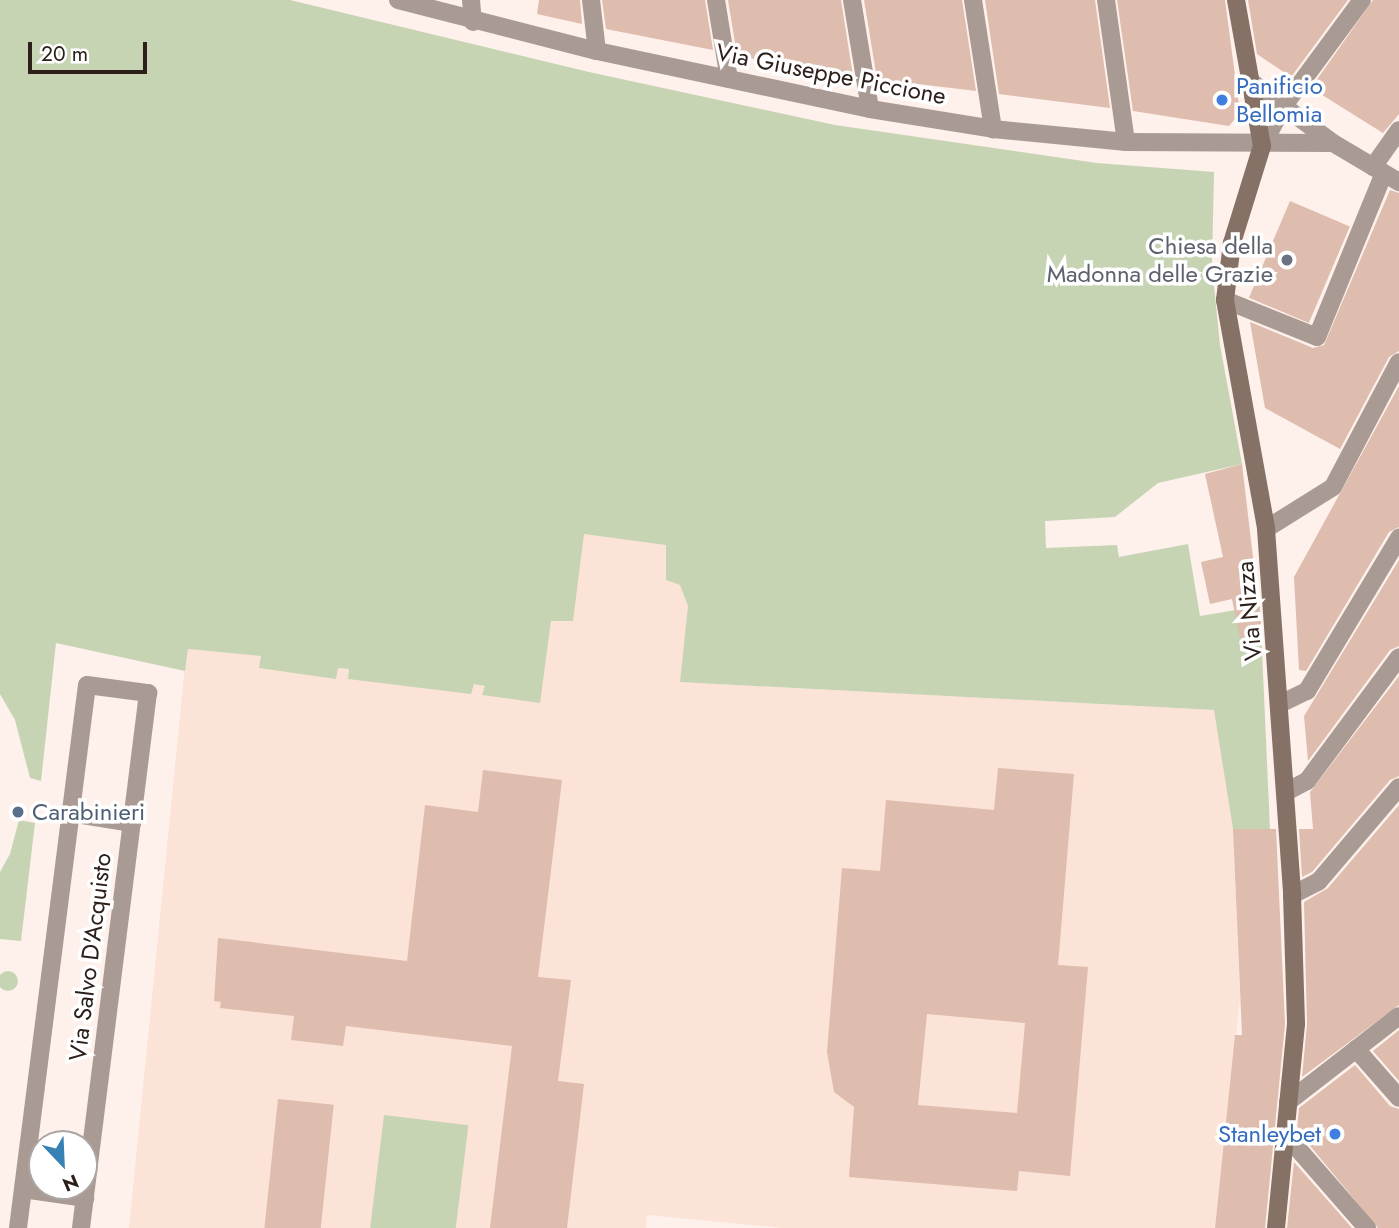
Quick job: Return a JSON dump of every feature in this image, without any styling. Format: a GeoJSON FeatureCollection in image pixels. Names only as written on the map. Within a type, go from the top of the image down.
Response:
{"type":"FeatureCollection","features":[{"type":"Feature","properties":{"kind":"street","name":"Via Giuseppe Piccione"},"geometry":{"type":"LineString","coordinates":[[398,0],[473,22],[597,51],[870,109],[993,129],[1126,142],[1262,146],[1333,143]]}},
{"type":"Feature","properties":{"kind":"street"},"geometry":{"type":"LineString","coordinates":[[471,0],[473,22]]}},
{"type":"Feature","properties":{"kind":"street"},"geometry":{"type":"LineString","coordinates":[[590,0],[597,51]]}},
{"type":"Feature","properties":{"kind":"street"},"geometry":{"type":"LineString","coordinates":[[716,0],[729,79]]}},
{"type":"Feature","properties":{"kind":"street"},"geometry":{"type":"LineString","coordinates":[[852,0],[870,109]]}},
{"type":"Feature","properties":{"kind":"street"},"geometry":{"type":"LineString","coordinates":[[973,0],[993,129]]}},
{"type":"Feature","properties":{"kind":"street"},"geometry":{"type":"LineString","coordinates":[[1106,0],[1126,142]]}},
{"type":"Feature","properties":{"kind":"street","name":"Via Nizza"},"geometry":{"type":"LineString","coordinates":[[1236,0],[1262,146],[1232,243],[1225,300],[1266,529],[1282,703],[1292,895],[1296,1024],[1276,1228]]}},
{"type":"Feature","properties":{"kind":"street"},"geometry":{"type":"LineString","coordinates":[[1262,146],[1283,107],[1362,0]]}},
{"type":"Feature","properties":{"kind":"street"},"geometry":{"type":"LineString","coordinates":[[1250,81],[1333,143],[1385,174]]}},
{"type":"Feature","properties":{"kind":"street"},"geometry":{"type":"LineString","coordinates":[[1225,300],[1317,337],[1385,174],[1399,130]]}},
{"type":"Feature","properties":{"kind":"street"},"geometry":{"type":"LineString","coordinates":[[1266,529],[1334,486],[1399,362]]}},
{"type":"Feature","properties":{"kind":"street"},"geometry":{"type":"LineString","coordinates":[[1282,703],[1307,691],[1399,538]]}},
{"type":"Feature","properties":{"kind":"street"},"geometry":{"type":"LineString","coordinates":[[1286,792],[1307,781],[1399,657]]}},
{"type":"Feature","properties":{"kind":"street","name":"Via Salvo D'Acquisto"},"geometry":{"type":"LineString","coordinates":[[70,813],[87,685],[148,693],[94,1130]]}},
{"type":"Feature","properties":{"kind":"street"},"geometry":{"type":"LineString","coordinates":[[1292,895],[1319,881],[1399,788]]}},
{"type":"Feature","properties":{"kind":"street"},"geometry":{"type":"LineString","coordinates":[[19,1228],[70,813],[132,823]]}},
{"type":"Feature","properties":{"kind":"street"},"geometry":{"type":"LineString","coordinates":[[1288,1102],[1399,1016]]}},
{"type":"Feature","properties":{"kind":"street"},"geometry":{"type":"LineString","coordinates":[[1356,1049],[1399,1098]]}},
{"type":"Feature","properties":{"kind":"street"},"geometry":{"type":"LineString","coordinates":[[1285,1134],[1367,1228]]}},
{"type":"Feature","properties":{"kind":"street"},"geometry":{"type":"LineString","coordinates":[[23,1189],[28,1190]]}},
{"type":"Feature","properties":{"kind":"street","name":"Via Salvo D'Acquisto"},"geometry":{"type":"LineString","coordinates":[[82,1228],[85,1200]]}},
{"type":"Feature","properties":{"kind":"shaded area"},"geometry":{"type":"Polygon","coordinates":[[[203,486],[666,544],[666,580],[680,585],[688,606],[681,682],[1215,710],[1233,829],[1240,998],[1215,1228],[783,1228],[647,1215],[646,1228],[129,1228],[203,486]]]}},
{"type":"Feature","properties":{"kind":"green space"},"geometry":{"type":"Polygon","coordinates":[[[0,0],[290,0],[589,72],[835,125],[1097,163],[1214,172],[1212,266],[1220,345],[1242,464],[1158,483],[1115,517],[1045,521],[1046,548],[1117,545],[1119,557],[1188,544],[1200,616],[1260,606],[1270,829],[1233,829],[1214,710],[680,682],[688,606],[680,585],[666,580],[666,545],[584,534],[573,621],[551,621],[540,703],[482,695],[485,686],[474,684],[471,694],[348,679],[349,669],[338,668],[336,679],[259,668],[261,656],[188,649],[185,671],[56,643],[41,781],[30,778],[15,720],[0,694],[0,0]]]}},
{"type":"Feature","properties":{"kind":"green space"},"geometry":{"type":"Polygon","coordinates":[[[19,820],[35,823],[21,941],[0,939],[0,872],[10,854],[19,820]]]}},
{"type":"Feature","properties":{"kind":"green space"},"geometry":{"type":"Polygon","coordinates":[[[8,971],[15,974],[18,981],[15,988],[8,991],[1,988],[-2,981],[1,974],[8,971]]]}},
{"type":"Feature","properties":{"kind":"green space"},"geometry":{"type":"Polygon","coordinates":[[[384,1115],[468,1125],[456,1228],[370,1228],[384,1115]]]}},
{"type":"Feature","properties":{"kind":"building"},"geometry":{"type":"Polygon","coordinates":[[[539,0],[580,0],[582,24],[537,14],[539,0]]]}},
{"type":"Feature","properties":{"kind":"building"},"geometry":{"type":"Polygon","coordinates":[[[602,0],[705,0],[713,50],[606,29],[602,0]]]}},
{"type":"Feature","properties":{"kind":"building"},"geometry":{"type":"Polygon","coordinates":[[[728,0],[841,0],[853,76],[843,75],[844,81],[737,55],[728,0]]]}},
{"type":"Feature","properties":{"kind":"building"},"geometry":{"type":"Polygon","coordinates":[[[864,0],[962,0],[976,91],[877,79],[864,0]]]}},
{"type":"Feature","properties":{"kind":"building"},"geometry":{"type":"Polygon","coordinates":[[[985,0],[1095,0],[1110,108],[999,94],[985,0]]]}},
{"type":"Feature","properties":{"kind":"building"},"geometry":{"type":"Polygon","coordinates":[[[1117,0],[1225,0],[1240,113],[1229,126],[1133,111],[1117,0]]]}},
{"type":"Feature","properties":{"kind":"building"},"geometry":{"type":"Polygon","coordinates":[[[1248,0],[1348,0],[1291,77],[1257,54],[1248,0]]]}},
{"type":"Feature","properties":{"kind":"building"},"geometry":{"type":"Polygon","coordinates":[[[1373,0],[1399,0],[1399,114],[1383,133],[1311,88],[1373,0]]]}},
{"type":"Feature","properties":{"kind":"building"},"geometry":{"type":"Polygon","coordinates":[[[1390,190],[1399,193],[1399,351],[1389,357],[1340,449],[1265,408],[1250,322],[1313,348],[1324,345],[1390,190]]]}},
{"type":"Feature","properties":{"kind":"building","name":"Chiesa della Madonna delle Grazie"},"geometry":{"type":"Polygon","coordinates":[[[1290,201],[1350,226],[1309,323],[1249,298],[1290,201]]]}},
{"type":"Feature","properties":{"kind":"building"},"geometry":{"type":"Polygon","coordinates":[[[1399,386],[1399,527],[1389,532],[1306,671],[1299,670],[1294,577],[1399,386]]]}},
{"type":"Feature","properties":{"kind":"building"},"geometry":{"type":"Polygon","coordinates":[[[1242,464],[1262,634],[1240,638],[1232,599],[1210,604],[1201,562],[1223,557],[1205,474],[1242,464]]]}},
{"type":"Feature","properties":{"kind":"building"},"geometry":{"type":"Polygon","coordinates":[[[1399,560],[1399,646],[1390,650],[1308,761],[1304,716],[1399,560]]]}},
{"type":"Feature","properties":{"kind":"building"},"geometry":{"type":"Polygon","coordinates":[[[1399,676],[1399,776],[1390,780],[1312,872],[1302,877],[1299,829],[1313,829],[1310,792],[1399,676]]]}},
{"type":"Feature","properties":{"kind":"building"},"geometry":{"type":"Polygon","coordinates":[[[998,768],[1074,774],[1058,965],[1088,967],[1070,1176],[1019,1171],[1017,1191],[849,1177],[854,1107],[834,1092],[827,1052],[842,868],[880,871],[886,800],[994,810],[998,768]],[[927,1014],[918,1105],[1017,1113],[1025,1023],[927,1014]]]}},
{"type":"Feature","properties":{"kind":"building"},"geometry":{"type":"Polygon","coordinates":[[[483,770],[562,780],[538,977],[571,980],[558,1081],[584,1084],[567,1228],[490,1228],[512,1046],[346,1026],[343,1046],[291,1040],[294,1016],[220,1008],[221,1002],[214,1001],[218,938],[407,961],[425,805],[478,812],[483,770]]]}},
{"type":"Feature","properties":{"kind":"building"},"geometry":{"type":"Polygon","coordinates":[[[1399,805],[1399,1005],[1302,1077],[1307,1024],[1304,902],[1328,888],[1399,805]]]}},
{"type":"Feature","properties":{"kind":"building"},"geometry":{"type":"Polygon","coordinates":[[[1233,829],[1276,829],[1285,1024],[1265,1228],[1215,1228],[1235,1035],[1242,1035],[1233,829]]]}},
{"type":"Feature","properties":{"kind":"building"},"geometry":{"type":"Polygon","coordinates":[[[1399,1030],[1399,1081],[1373,1051],[1399,1030]]]}},
{"type":"Feature","properties":{"kind":"building"},"geometry":{"type":"Polygon","coordinates":[[[1355,1065],[1390,1106],[1399,1109],[1399,1228],[1378,1228],[1297,1130],[1299,1108],[1355,1065]]]}},
{"type":"Feature","properties":{"kind":"building"},"geometry":{"type":"Polygon","coordinates":[[[278,1099],[334,1105],[321,1228],[264,1228],[278,1099]]]}},
{"type":"Feature","properties":{"kind":"building"},"geometry":{"type":"Polygon","coordinates":[[[1294,1162],[1352,1228],[1287,1228],[1294,1162]]]}},
{"type":"Feature","properties":{"kind":"place","name":"Panificio Bellomia"},"geometry":{"type":"Point","coordinates":[1222,100]}},
{"type":"Feature","properties":{"kind":"place","name":"Chiesa della Madonna delle Grazie"},"geometry":{"type":"Point","coordinates":[1287,260]}},
{"type":"Feature","properties":{"kind":"place","name":"Carabinieri"},"geometry":{"type":"Point","coordinates":[18,812]}},
{"type":"Feature","properties":{"kind":"place","name":"Stanleybet"},"geometry":{"type":"Point","coordinates":[1335,1134]}}]}
